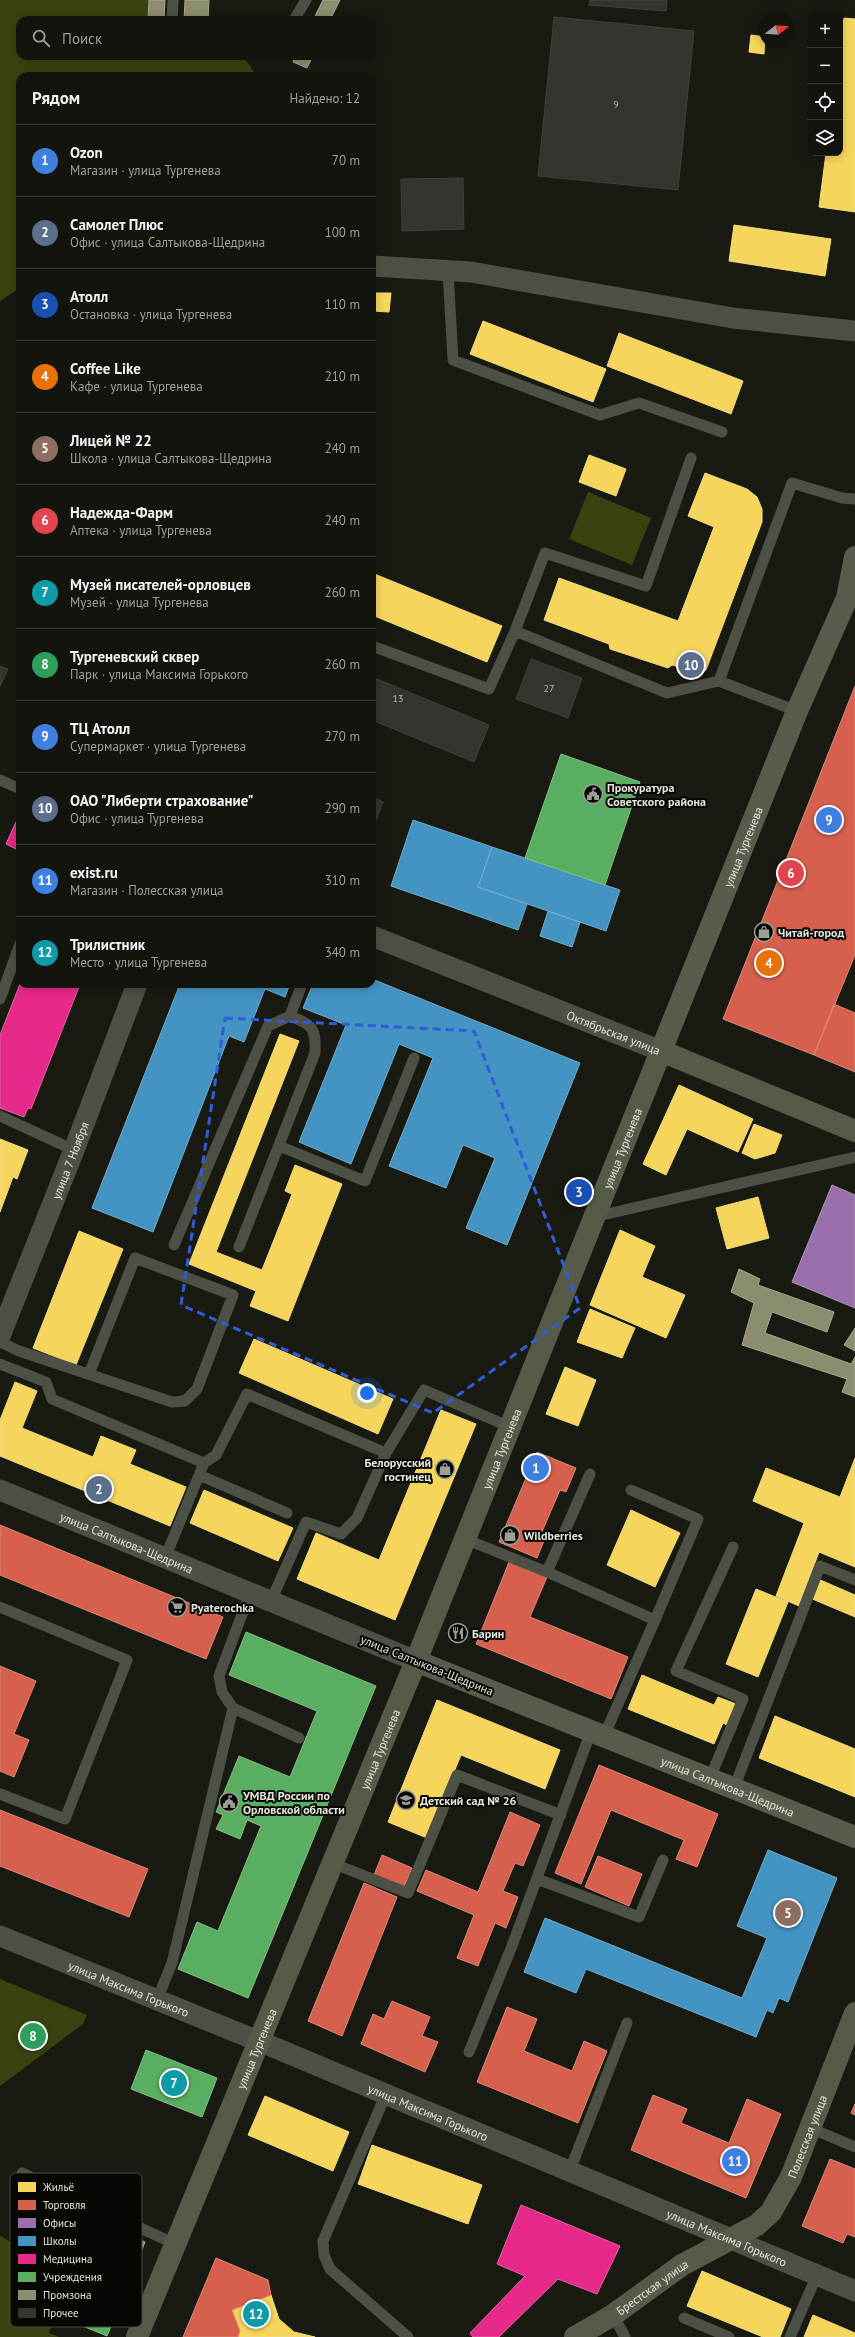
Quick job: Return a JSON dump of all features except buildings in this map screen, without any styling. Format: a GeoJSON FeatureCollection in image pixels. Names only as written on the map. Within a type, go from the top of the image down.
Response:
{"type":"FeatureCollection","features":[{"type":"Feature","properties":{"kind":"main road","name":"улица Тургенева"},"geometry":{"type":"LineString","coordinates":[[142,2325],[258,2040],[416,1661],[797,712],[847,598],[855,557]]}},
{"type":"Feature","properties":{"kind":"main road","name":"Октябрьская улица"},"geometry":{"type":"LineString","coordinates":[[661,1051],[855,1131]]}},
{"type":"Feature","properties":{"kind":"main road","name":"улица Салтыкова-Щедрина"},"geometry":{"type":"LineString","coordinates":[[416,1661],[855,1837]]}},
{"type":"Feature","properties":{"kind":"main road","name":"Полесская улица"},"geometry":{"type":"LineString","coordinates":[[731,2239],[757,2225],[771,2212],[788,2183],[855,2013]]}},
{"type":"Feature","properties":{"kind":"main road","name":"Брестская улица"},"geometry":{"type":"LineString","coordinates":[[575,2337],[613,2315],[682,2265],[731,2239]]}},
{"type":"Feature","properties":{"kind":"main road","name":"улица Тургенева"},"geometry":{"type":"LineString","coordinates":[[137,2337],[141,2327]]}},
{"type":"Feature","properties":{"kind":"street"},"geometry":{"type":"LineString","coordinates":[[376,266],[471,272],[733,318],[855,331]]}},
{"type":"Feature","properties":{"kind":"street","name":"Октябрьская улица"},"geometry":{"type":"LineString","coordinates":[[376,938],[661,1051]]}},
{"type":"Feature","properties":{"kind":"street","name":"улица 7 Ноября"},"geometry":{"type":"LineString","coordinates":[[0,1336],[74,1150],[135,988]]}},
{"type":"Feature","properties":{"kind":"street","name":"улица Салтыкова-Щедрина"},"geometry":{"type":"LineString","coordinates":[[0,1490],[416,1661]]}},
{"type":"Feature","properties":{"kind":"street","name":"улица Максима Горького"},"geometry":{"type":"LineString","coordinates":[[0,1936],[258,2040],[855,2291]]}},
{"type":"Feature","properties":{"kind":"lane"},"geometry":{"type":"LineString","coordinates":[[172,16],[173,0]]}},
{"type":"Feature","properties":{"kind":"lane"},"geometry":{"type":"LineString","coordinates":[[296,16],[306,0]]}},
{"type":"Feature","properties":{"kind":"lane"},"geometry":{"type":"LineString","coordinates":[[448,271],[453,360],[600,415],[639,403],[722,432]]}},
{"type":"Feature","properties":{"kind":"lane"},"geometry":{"type":"LineString","coordinates":[[376,647],[489,689],[515,631],[545,553],[646,586],[691,458]]}},
{"type":"Feature","properties":{"kind":"lane"},"geometry":{"type":"LineString","coordinates":[[719,681],[792,483],[842,498],[855,499]]}},
{"type":"Feature","properties":{"kind":"lane"},"geometry":{"type":"LineString","coordinates":[[515,631],[667,693],[719,681],[797,712]]}},
{"type":"Feature","properties":{"kind":"lane"},"geometry":{"type":"LineString","coordinates":[[0,780],[16,787]]}},
{"type":"Feature","properties":{"kind":"lane"},"geometry":{"type":"LineString","coordinates":[[0,999],[16,955]]}},
{"type":"Feature","properties":{"kind":"lane"},"geometry":{"type":"LineString","coordinates":[[174,1245],[268,1026],[290,1016],[300,988]]}},
{"type":"Feature","properties":{"kind":"lane"},"geometry":{"type":"LineString","coordinates":[[239,1247],[315,1053],[316,1036],[308,1023],[290,1016]]}},
{"type":"Feature","properties":{"kind":"lane"},"geometry":{"type":"LineString","coordinates":[[279,1146],[365,1181],[414,1058]]}},
{"type":"Feature","properties":{"kind":"lane"},"geometry":{"type":"LineString","coordinates":[[0,1116],[74,1150]]}},
{"type":"Feature","properties":{"kind":"lane"},"geometry":{"type":"LineString","coordinates":[[594,1217],[855,1157]]}},
{"type":"Feature","properties":{"kind":"lane"},"geometry":{"type":"LineString","coordinates":[[0,1342],[89,1374],[172,1402],[185,1400],[197,1389],[233,1295],[135,1258],[89,1374]]}},
{"type":"Feature","properties":{"kind":"lane"},"geometry":{"type":"LineString","coordinates":[[0,1364],[46,1382],[52,1399],[204,1463]]}},
{"type":"Feature","properties":{"kind":"lane"},"geometry":{"type":"LineString","coordinates":[[271,1601],[306,1522],[341,1534],[357,1518],[386,1453],[424,1390],[510,1427]]}},
{"type":"Feature","properties":{"kind":"lane"},"geometry":{"type":"LineString","coordinates":[[165,1558],[204,1463],[216,1455],[246,1394],[386,1453]]}},
{"type":"Feature","properties":{"kind":"lane"},"geometry":{"type":"LineString","coordinates":[[547,1572],[590,1474]]}},
{"type":"Feature","properties":{"kind":"lane"},"geometry":{"type":"LineString","coordinates":[[199,1475],[287,1513]]}},
{"type":"Feature","properties":{"kind":"lane"},"geometry":{"type":"LineString","coordinates":[[469,2052],[512,1946],[561,1815],[598,1733],[655,1620],[698,1519],[631,1490]]}},
{"type":"Feature","properties":{"kind":"lane"},"geometry":{"type":"LineString","coordinates":[[465,1539],[547,1572],[655,1620]]}},
{"type":"Feature","properties":{"kind":"lane"},"geometry":{"type":"LineString","coordinates":[[710,1778],[743,1699],[676,1671],[733,1548]]}},
{"type":"Feature","properties":{"kind":"lane"},"geometry":{"type":"LineString","coordinates":[[734,1788],[820,1566],[855,1580]]}},
{"type":"Feature","properties":{"kind":"lane"},"geometry":{"type":"LineString","coordinates":[[250,1593],[219,1676],[222,1692],[233,1708],[299,1738]]}},
{"type":"Feature","properties":{"kind":"lane"},"geometry":{"type":"LineString","coordinates":[[0,1607],[127,1660],[65,1819],[0,1794]]}},
{"type":"Feature","properties":{"kind":"lane"},"geometry":{"type":"LineString","coordinates":[[157,2000],[172,1963],[233,1708]]}},
{"type":"Feature","properties":{"kind":"lane"},"geometry":{"type":"LineString","coordinates":[[332,1863],[408,1893],[457,1775],[561,1815]]}},
{"type":"Feature","properties":{"kind":"lane"},"geometry":{"type":"LineString","coordinates":[[537,1878],[639,1917],[663,1860]]}},
{"type":"Feature","properties":{"kind":"lane"},"geometry":{"type":"LineString","coordinates":[[570,2170],[627,2023]]}},
{"type":"Feature","properties":{"kind":"lane"},"geometry":{"type":"LineString","coordinates":[[386,2094],[323,2241],[324,2255],[330,2269],[408,2337]]}},
{"type":"Feature","properties":{"kind":"lane"},"geometry":{"type":"LineString","coordinates":[[810,2128],[855,2147]]}},
{"type":"Feature","properties":{"kind":"lane"},"geometry":{"type":"LineString","coordinates":[[142,2229],[175,2244]]}},
{"type":"Feature","properties":{"kind":"lane"},"geometry":{"type":"LineString","coordinates":[[790,2337],[817,2275]]}},
{"type":"Feature","properties":{"kind":"lane"},"geometry":{"type":"LineString","coordinates":[[613,2315],[625,2337]]}},
{"type":"Feature","properties":{"kind":"lane"},"geometry":{"type":"LineString","coordinates":[[684,2318],[729,2337]]}},
{"type":"Feature","properties":{"kind":"highlighted area"},"geometry":{"type":"Polygon","coordinates":[[[225,1018],[474,1031],[580,1308],[433,1413],[181,1305],[225,1018]]]}},
{"type":"Feature","properties":{"kind":"green space"},"geometry":{"type":"Polygon","coordinates":[[[0,0],[149,0],[148,16],[16,16],[16,60],[246,60],[254,72],[16,72],[16,291],[0,301],[0,0]]]}},
{"type":"Feature","properties":{"kind":"green space"},"geometry":{"type":"Polygon","coordinates":[[[588,492],[651,518],[632,565],[569,539],[588,492]]]}},
{"type":"Feature","properties":{"kind":"green space"},"geometry":{"type":"Polygon","coordinates":[[[0,1979],[87,2015],[83,2024],[0,2086],[0,1979]]]}},
{"type":"Feature","properties":{"kind":"green space"},"geometry":{"type":"Polygon","coordinates":[[[0,2235],[10,2242],[10,2327],[51,2327],[49,2333],[59,2337],[0,2337],[0,2235]]]}},
{"type":"Feature","properties":{"kind":"place","name":"ОАО \"Либерти страхование\""},"geometry":{"type":"Point","coordinates":[691,665]}},
{"type":"Feature","properties":{"kind":"place","name":"Прокуратура Советского района"},"geometry":{"type":"Point","coordinates":[593,794]}},
{"type":"Feature","properties":{"kind":"place","name":"ТЦ Атолл"},"geometry":{"type":"Point","coordinates":[829,820]}},
{"type":"Feature","properties":{"kind":"place","name":"Надежда-Фарм"},"geometry":{"type":"Point","coordinates":[791,873]}},
{"type":"Feature","properties":{"kind":"place","name":"Читай-город"},"geometry":{"type":"Point","coordinates":[764,932]}},
{"type":"Feature","properties":{"kind":"place","name":"Coffee Like"},"geometry":{"type":"Point","coordinates":[769,963]}},
{"type":"Feature","properties":{"kind":"place","name":"Атолл"},"geometry":{"type":"Point","coordinates":[579,1192]}},
{"type":"Feature","properties":{"kind":"place","name":"Ozon"},"geometry":{"type":"Point","coordinates":[536,1468]}},
{"type":"Feature","properties":{"kind":"place","name":"Белорусский гостинец"},"geometry":{"type":"Point","coordinates":[445,1469]}},
{"type":"Feature","properties":{"kind":"place","name":"Самолет Плюс"},"geometry":{"type":"Point","coordinates":[99,1489]}},
{"type":"Feature","properties":{"kind":"place","name":"Wildberries"},"geometry":{"type":"Point","coordinates":[510,1535]}},
{"type":"Feature","properties":{"kind":"place","name":"Pyaterochka"},"geometry":{"type":"Point","coordinates":[177,1607]}},
{"type":"Feature","properties":{"kind":"place","name":"Барин"},"geometry":{"type":"Point","coordinates":[458,1633]}},
{"type":"Feature","properties":{"kind":"place","name":"Детский сад № 26"},"geometry":{"type":"Point","coordinates":[406,1800]}},
{"type":"Feature","properties":{"kind":"place","name":"УМВД России по Орловской области"},"geometry":{"type":"Point","coordinates":[229,1802]}},
{"type":"Feature","properties":{"kind":"place","name":"Лицей № 22"},"geometry":{"type":"Point","coordinates":[788,1913]}},
{"type":"Feature","properties":{"kind":"place","name":"Тургеневский сквер"},"geometry":{"type":"Point","coordinates":[33,2036]}},
{"type":"Feature","properties":{"kind":"place","name":"Музей писателей-орловцев"},"geometry":{"type":"Point","coordinates":[174,2083]}},
{"type":"Feature","properties":{"kind":"place","name":"exist.ru"},"geometry":{"type":"Point","coordinates":[735,2161]}},
{"type":"Feature","properties":{"kind":"place","name":"Трилистник"},"geometry":{"type":"Point","coordinates":[256,2314]}}]}
